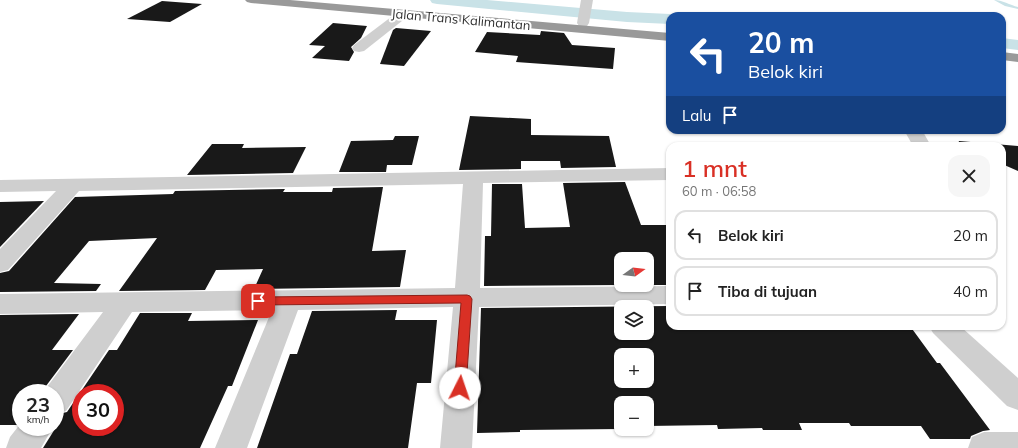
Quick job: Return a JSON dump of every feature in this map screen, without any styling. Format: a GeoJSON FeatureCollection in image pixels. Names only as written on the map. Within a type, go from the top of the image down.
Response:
{"type":"FeatureCollection","features":[{"type":"Feature","properties":{"kind":"highway","name":"Jalan Trans Kalimantan"},"geometry":{"type":"LineString","coordinates":[[251,0],[666,37]]}},
{"type":"Feature","properties":{"kind":"highway","name":"Jalan Trans Kalimantan"},"geometry":{"type":"LineString","coordinates":[[317,0],[666,30]]}},
{"type":"Feature","properties":{"kind":"highway"},"geometry":{"type":"LineString","coordinates":[[1006,58],[1018,58]]}},
{"type":"Feature","properties":{"kind":"highway"},"geometry":{"type":"LineString","coordinates":[[1006,60],[1018,66]]}},
{"type":"Feature","properties":{"kind":"street"},"geometry":{"type":"LineString","coordinates":[[584,22],[587,1]]}},
{"type":"Feature","properties":{"kind":"street"},"geometry":{"type":"LineString","coordinates":[[360,48],[402,14]]}},
{"type":"Feature","properties":{"kind":"street"},"geometry":{"type":"LineString","coordinates":[[0,186],[666,174]]}},
{"type":"Feature","properties":{"kind":"street"},"geometry":{"type":"LineString","coordinates":[[456,448],[467,299],[473,178]]}},
{"type":"Feature","properties":{"kind":"street"},"geometry":{"type":"LineString","coordinates":[[0,264],[74,185]]}},
{"type":"Feature","properties":{"kind":"street"},"geometry":{"type":"LineString","coordinates":[[0,304],[467,299],[666,295]]}},
{"type":"Feature","properties":{"kind":"street"},"geometry":{"type":"LineString","coordinates":[[231,448],[288,301]]}},
{"type":"Feature","properties":{"kind":"street"},"geometry":{"type":"LineString","coordinates":[[64,388],[125,302]]}},
{"type":"Feature","properties":{"kind":"street"},"geometry":{"type":"LineString","coordinates":[[946,330],[1018,398]]}},
{"type":"Feature","properties":{"kind":"street"},"geometry":{"type":"LineString","coordinates":[[22,448],[31,436]]}},
{"type":"Feature","properties":{"kind":"street"},"geometry":{"type":"LineString","coordinates":[[984,448],[1018,447]]}},
{"type":"Feature","properties":{"kind":"building"},"geometry":{"type":"Polygon","coordinates":[[[162,1],[202,4],[170,22],[127,19],[162,1]]]}},
{"type":"Feature","properties":{"kind":"building"},"geometry":{"type":"Polygon","coordinates":[[[333,23],[367,26],[361,38],[351,47],[354,52],[349,61],[312,58],[325,46],[309,45],[333,23]]]}},
{"type":"Feature","properties":{"kind":"building"},"geometry":{"type":"Polygon","coordinates":[[[396,28],[431,31],[404,66],[380,64],[393,30],[396,28]]]}},
{"type":"Feature","properties":{"kind":"building"},"geometry":{"type":"Polygon","coordinates":[[[541,31],[564,33],[572,45],[615,48],[613,69],[516,62],[518,56],[475,52],[487,32],[540,35],[541,31]]]}},
{"type":"Feature","properties":{"kind":"building"},"geometry":{"type":"Polygon","coordinates":[[[470,116],[531,119],[531,135],[609,136],[616,167],[561,168],[560,161],[521,161],[521,169],[459,170],[470,116]]]}},
{"type":"Feature","properties":{"kind":"building"},"geometry":{"type":"Polygon","coordinates":[[[395,136],[419,136],[412,165],[387,165],[386,172],[339,172],[351,141],[393,140],[395,136]]]}},
{"type":"Feature","properties":{"kind":"building"},"geometry":{"type":"Polygon","coordinates":[[[212,144],[244,144],[242,148],[306,147],[293,173],[187,175],[212,144]]]}},
{"type":"Feature","properties":{"kind":"building"},"geometry":{"type":"Polygon","coordinates":[[[1006,145],[1018,146],[1018,171],[1006,166],[1006,145]]]}},
{"type":"Feature","properties":{"kind":"building"},"geometry":{"type":"Polygon","coordinates":[[[625,182],[641,225],[666,225],[666,285],[654,285],[654,252],[614,252],[614,285],[484,286],[485,236],[491,236],[492,184],[522,184],[525,228],[570,227],[563,183],[625,182]]]}},
{"type":"Feature","properties":{"kind":"building"},"geometry":{"type":"Polygon","coordinates":[[[383,187],[372,251],[406,250],[400,287],[254,289],[263,269],[216,270],[205,290],[119,291],[157,238],[89,241],[54,283],[101,284],[96,291],[0,292],[0,273],[9,271],[75,197],[173,194],[175,191],[285,189],[283,192],[332,192],[333,188],[383,187]]]}},
{"type":"Feature","properties":{"kind":"building"},"geometry":{"type":"Polygon","coordinates":[[[44,201],[0,247],[0,202],[44,201]]]}},
{"type":"Feature","properties":{"kind":"building"},"geometry":{"type":"Polygon","coordinates":[[[654,306],[666,306],[666,330],[913,330],[937,363],[940,363],[990,430],[971,436],[970,439],[930,439],[921,426],[851,426],[849,423],[799,423],[802,430],[763,430],[762,428],[718,429],[717,425],[654,426],[654,396],[614,396],[614,429],[520,430],[520,432],[477,433],[481,308],[614,307],[614,340],[654,340],[654,306]]]}},
{"type":"Feature","properties":{"kind":"building"},"geometry":{"type":"Polygon","coordinates":[[[397,310],[395,320],[437,320],[431,383],[417,383],[408,448],[257,448],[290,354],[297,354],[312,311],[397,310]]]}},
{"type":"Feature","properties":{"kind":"building"},"geometry":{"type":"Polygon","coordinates":[[[140,313],[192,313],[188,321],[258,320],[232,386],[228,386],[200,448],[43,448],[50,436],[64,436],[64,413],[67,412],[72,405],[72,436],[124,436],[124,384],[86,384],[109,350],[117,350],[140,313]]]}},
{"type":"Feature","properties":{"kind":"building"},"geometry":{"type":"Polygon","coordinates":[[[79,314],[52,350],[73,350],[48,384],[12,384],[12,425],[0,425],[0,315],[79,314]]]}},
{"type":"Feature","properties":{"kind":"waterway"},"geometry":{"type":"LineString","coordinates":[[437,0],[627,17],[666,19]]}},
{"type":"Feature","properties":{"kind":"waterway"},"geometry":{"type":"LineString","coordinates":[[996,0],[1006,5],[1018,8]]}},
{"type":"Feature","properties":{"kind":"waterway"},"geometry":{"type":"LineString","coordinates":[[1006,44],[1018,45]]}},
{"type":"Feature","properties":{"kind":"route"},"geometry":{"type":"LineString","coordinates":[[258,301],[467,299],[460,388]]}}]}
